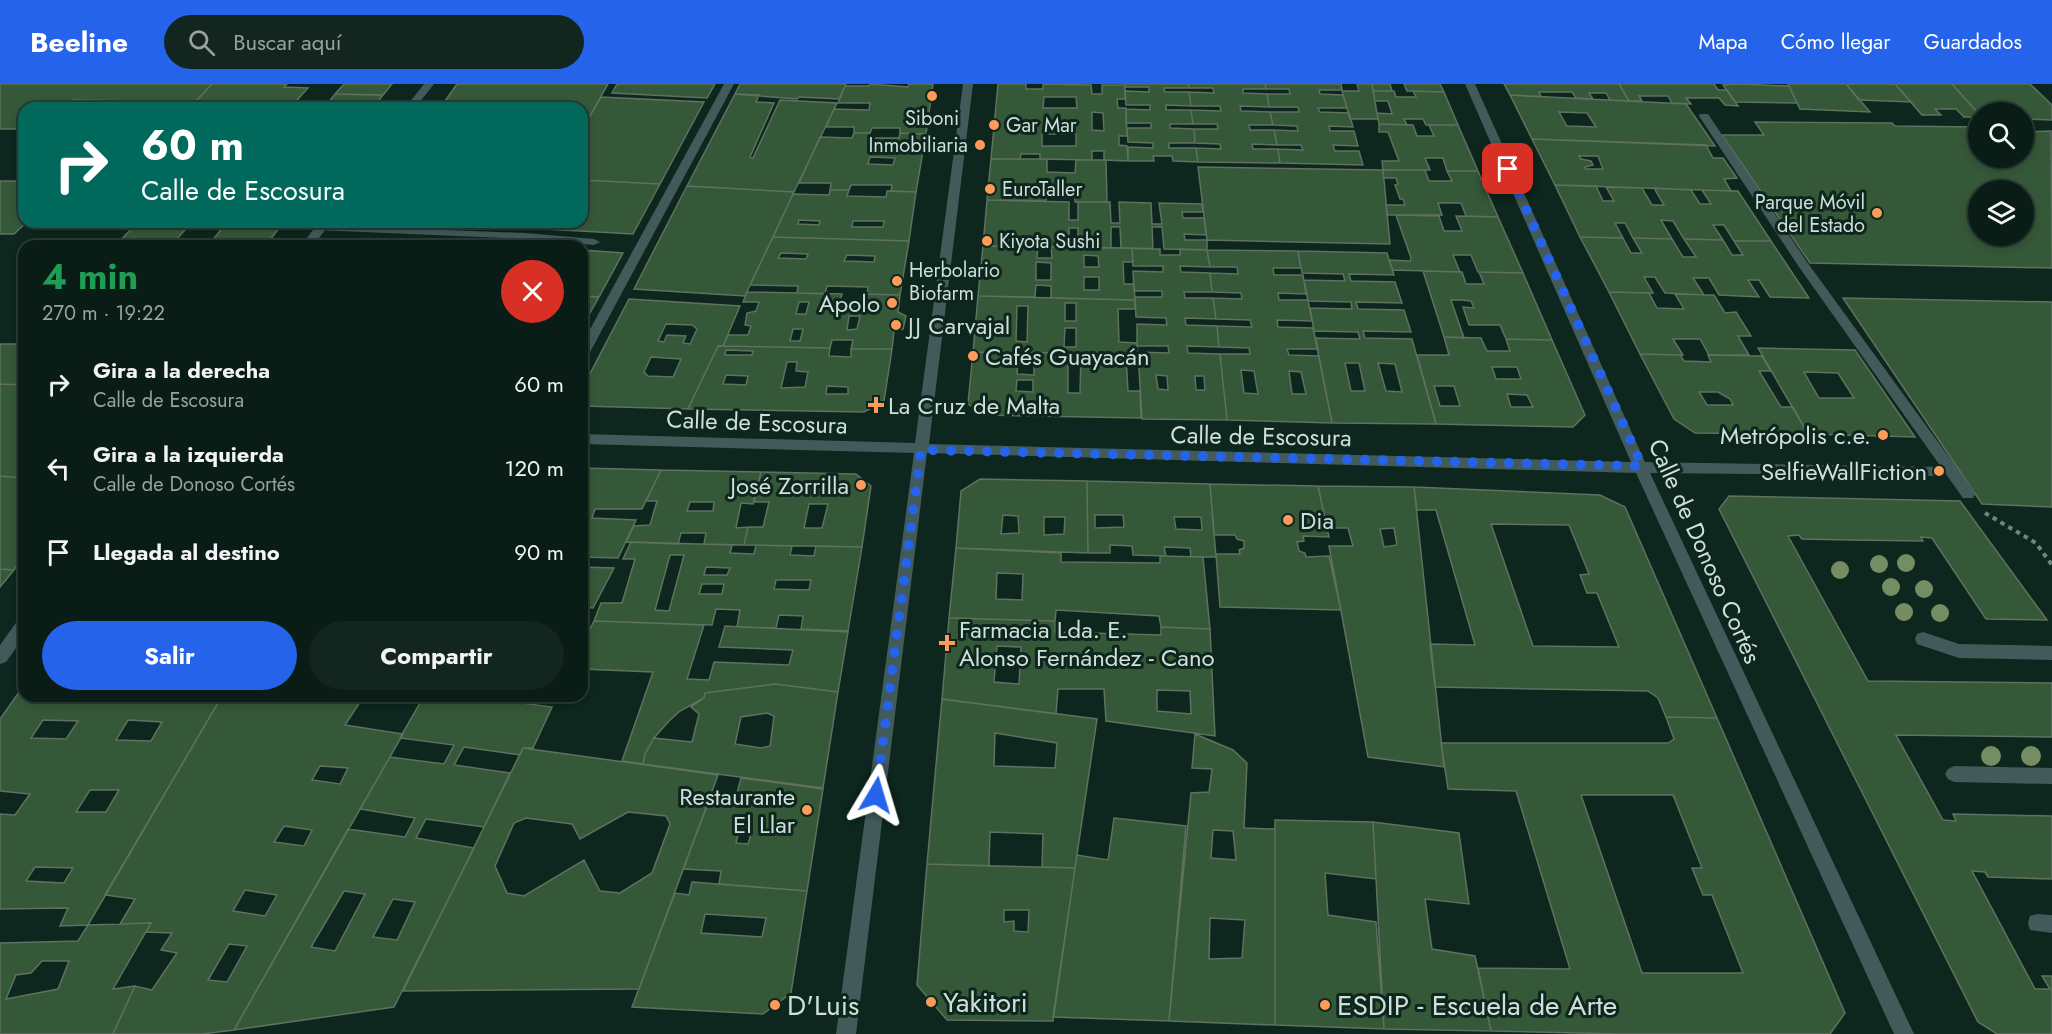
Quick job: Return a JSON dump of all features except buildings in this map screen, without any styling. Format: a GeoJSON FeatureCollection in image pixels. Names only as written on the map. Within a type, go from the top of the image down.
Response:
{"type":"FeatureCollection","features":[{"type":"Feature","properties":{"kind":"street"},"geometry":{"type":"LineString","coordinates":[[415,102],[429,84]]}},
{"type":"Feature","properties":{"kind":"street"},"geometry":{"type":"LineString","coordinates":[[588,345],[729,84]]}},
{"type":"Feature","properties":{"kind":"street"},"geometry":{"type":"LineString","coordinates":[[846,1034],[968,84]]}},
{"type":"Feature","properties":{"kind":"street","name":"Calle de Donoso Cortés"},"geometry":{"type":"LineString","coordinates":[[1470,84],[1642,466],[1657,505],[1904,1034]]}},
{"type":"Feature","properties":{"kind":"street"},"geometry":{"type":"LineString","coordinates":[[1704,116],[1810,274],[1968,494]]}},
{"type":"Feature","properties":{"kind":"street"},"geometry":{"type":"LineString","coordinates":[[377,228],[571,240]]}},
{"type":"Feature","properties":{"kind":"street"},"geometry":{"type":"LineString","coordinates":[[588,241],[594,242]]}},
{"type":"Feature","properties":{"kind":"street","name":"Calle de Escosura"},"geometry":{"type":"LineString","coordinates":[[588,439],[921,450],[1939,471]]}},
{"type":"Feature","properties":{"kind":"street"},"geometry":{"type":"LineString","coordinates":[[0,657],[18,632]]}},
{"type":"Feature","properties":{"kind":"street"},"geometry":{"type":"LineString","coordinates":[[1923,639],[1959,651],[2052,653]]}},
{"type":"Feature","properties":{"kind":"street"},"geometry":{"type":"LineString","coordinates":[[1954,774],[2052,777]]}},
{"type":"Feature","properties":{"kind":"path"},"geometry":{"type":"LineString","coordinates":[[1968,494],[1980,510],[2036,543],[2052,565]]}},
{"type":"Feature","properties":{"kind":"place","name":"Siboni"},"geometry":{"type":"Point","coordinates":[932,96]}},
{"type":"Feature","properties":{"kind":"place","name":"Gar Mar"},"geometry":{"type":"Point","coordinates":[994,125]}},
{"type":"Feature","properties":{"kind":"place","name":"Inmobiliaria"},"geometry":{"type":"Point","coordinates":[980,145]}},
{"type":"Feature","properties":{"kind":"place","name":"EuroTaller"},"geometry":{"type":"Point","coordinates":[990,189]}},
{"type":"Feature","properties":{"kind":"place","name":"Parque Móvil del Estado"},"geometry":{"type":"Point","coordinates":[1877,213]}},
{"type":"Feature","properties":{"kind":"place","name":"Kiyota Sushi"},"geometry":{"type":"Point","coordinates":[987,241]}},
{"type":"Feature","properties":{"kind":"place","name":"Herbolario Biofarm"},"geometry":{"type":"Point","coordinates":[897,281]}},
{"type":"Feature","properties":{"kind":"place","name":"Apolo"},"geometry":{"type":"Point","coordinates":[892,303]}},
{"type":"Feature","properties":{"kind":"place","name":"JJ Carvajal"},"geometry":{"type":"Point","coordinates":[896,325]}},
{"type":"Feature","properties":{"kind":"place","name":"Cafés Guayacán"},"geometry":{"type":"Point","coordinates":[973,356]}},
{"type":"Feature","properties":{"kind":"place","name":"La Cruz de Malta"},"geometry":{"type":"Point","coordinates":[876,405]}},
{"type":"Feature","properties":{"kind":"place","name":"Metrópolis c.e."},"geometry":{"type":"Point","coordinates":[1883,435]}},
{"type":"Feature","properties":{"kind":"place","name":"SelfieWallFiction"},"geometry":{"type":"Point","coordinates":[1939,471]}},
{"type":"Feature","properties":{"kind":"place","name":"José Zorrilla"},"geometry":{"type":"Point","coordinates":[861,485]}},
{"type":"Feature","properties":{"kind":"place","name":"Dia"},"geometry":{"type":"Point","coordinates":[1288,520]}},
{"type":"Feature","properties":{"kind":"place","name":"Farmacia Lda. E. Alonso Fernández - Cano"},"geometry":{"type":"Point","coordinates":[947,643]}},
{"type":"Feature","properties":{"kind":"place","name":"Restaurante El Llar"},"geometry":{"type":"Point","coordinates":[807,810]}},
{"type":"Feature","properties":{"kind":"place","name":"Yakitori"},"geometry":{"type":"Point","coordinates":[931,1002]}},
{"type":"Feature","properties":{"kind":"place","name":"D'Luis"},"geometry":{"type":"Point","coordinates":[775,1005]}},
{"type":"Feature","properties":{"kind":"place","name":"ESDIP - Escuela de Arte"},"geometry":{"type":"Point","coordinates":[1325,1005]}},
{"type":"Feature","properties":{"kind":"route"},"geometry":{"type":"LineString","coordinates":[[876,795],[921,450],[1596,467],[1642,466],[1508,169]]}}]}
